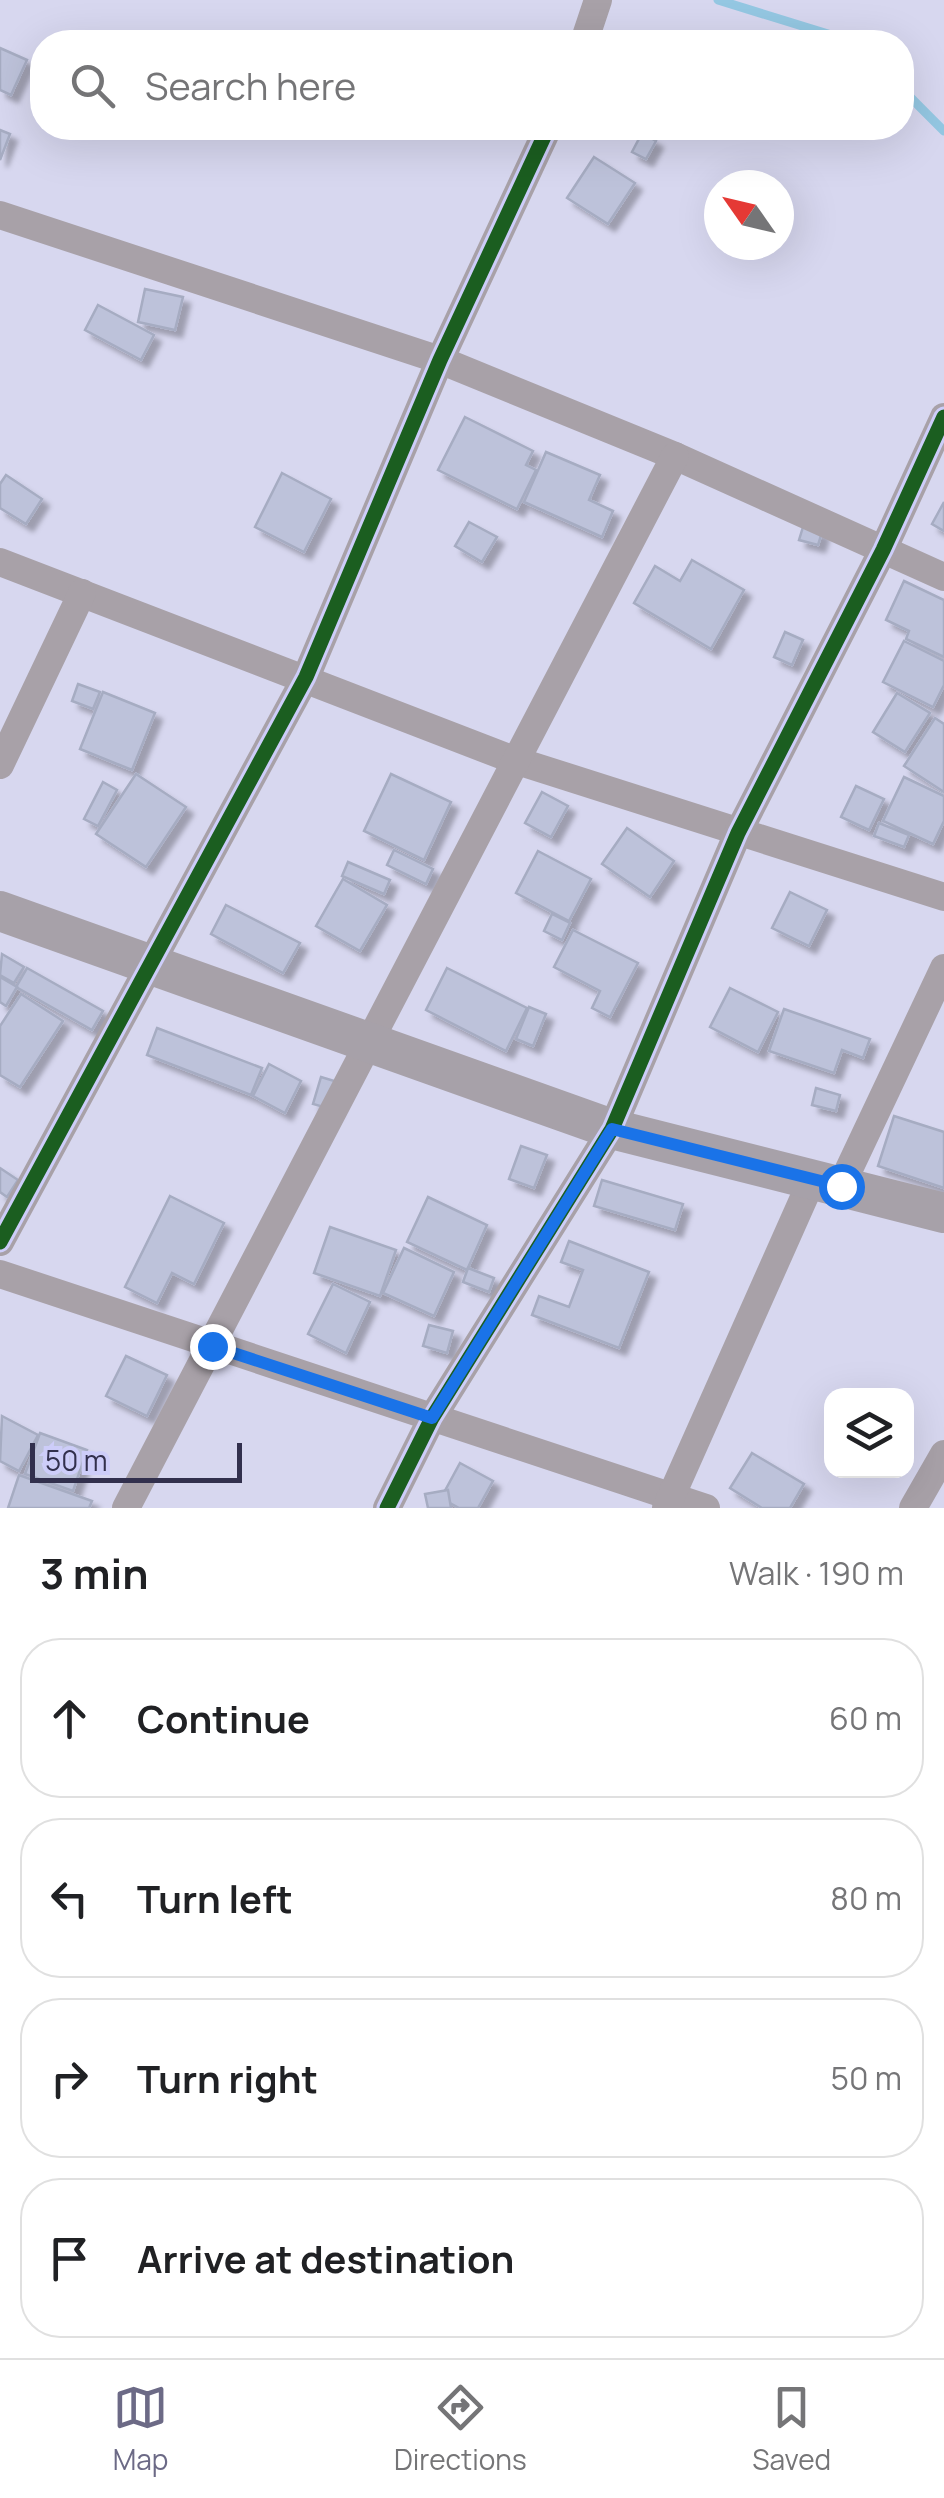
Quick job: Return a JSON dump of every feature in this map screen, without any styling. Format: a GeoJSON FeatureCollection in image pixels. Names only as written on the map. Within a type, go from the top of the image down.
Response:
{"type":"FeatureCollection","features":[{"type":"Feature","properties":{"kind":"street"},"geometry":{"type":"LineString","coordinates":[[588,30],[598,0]]}},
{"type":"Feature","properties":{"kind":"street"},"geometry":{"type":"LineString","coordinates":[[0,1242],[306,677],[440,360],[542,140]]}},
{"type":"Feature","properties":{"kind":"street"},"geometry":{"type":"LineString","coordinates":[[0,215],[440,360],[675,456],[944,577]]}},
{"type":"Feature","properties":{"kind":"street"},"geometry":{"type":"LineString","coordinates":[[387,1508],[432,1418],[612,1129],[738,833],[883,550],[944,417]]}},
{"type":"Feature","properties":{"kind":"street"},"geometry":{"type":"LineString","coordinates":[[126,1508],[675,456]]}},
{"type":"Feature","properties":{"kind":"street"},"geometry":{"type":"LineString","coordinates":[[0,562],[514,760],[944,896]]}},
{"type":"Feature","properties":{"kind":"street"},"geometry":{"type":"LineString","coordinates":[[0,765],[82,593]]}},
{"type":"Feature","properties":{"kind":"street"},"geometry":{"type":"LineString","coordinates":[[0,911],[612,1129],[944,1214]]}},
{"type":"Feature","properties":{"kind":"street"},"geometry":{"type":"LineString","coordinates":[[669,1502],[826,1184],[944,968]]}},
{"type":"Feature","properties":{"kind":"street"},"geometry":{"type":"LineString","coordinates":[[0,1274],[432,1418],[669,1502],[706,1508]]}},
{"type":"Feature","properties":{"kind":"street"},"geometry":{"type":"LineString","coordinates":[[914,1508],[944,1454]]}},
{"type":"Feature","properties":{"kind":"building"},"geometry":{"type":"Polygon","coordinates":[[[0,48],[27,60],[11,95],[0,90],[0,48]]]}},
{"type":"Feature","properties":{"kind":"building"},"geometry":{"type":"Polygon","coordinates":[[[0,130],[10,134],[0,160],[0,130]]]}},
{"type":"Feature","properties":{"kind":"building"},"geometry":{"type":"Polygon","coordinates":[[[638,140],[656,141],[646,159],[632,152],[638,140]]]}},
{"type":"Feature","properties":{"kind":"building"},"geometry":{"type":"Polygon","coordinates":[[[594,157],[635,183],[608,224],[567,198],[594,157]]]}},
{"type":"Feature","properties":{"kind":"building"},"geometry":{"type":"Polygon","coordinates":[[[145,289],[183,297],[175,330],[138,322],[145,289]]]}},
{"type":"Feature","properties":{"kind":"building"},"geometry":{"type":"Polygon","coordinates":[[[98,305],[154,335],[141,360],[85,330],[98,305]]]}},
{"type":"Feature","properties":{"kind":"building"},"geometry":{"type":"Polygon","coordinates":[[[465,417],[533,451],[526,465],[536,470],[517,509],[438,470],[465,417]]]}},
{"type":"Feature","properties":{"kind":"building"},"geometry":{"type":"Polygon","coordinates":[[[546,452],[600,475],[589,500],[613,511],[602,537],[524,502],[546,452]]]}},
{"type":"Feature","properties":{"kind":"building"},"geometry":{"type":"Polygon","coordinates":[[[282,473],[331,499],[304,552],[255,527],[282,473]]]}},
{"type":"Feature","properties":{"kind":"building"},"geometry":{"type":"Polygon","coordinates":[[[6,475],[42,499],[26,524],[0,508],[0,484],[6,475]]]}},
{"type":"Feature","properties":{"kind":"building"},"geometry":{"type":"Polygon","coordinates":[[[944,502],[944,531],[932,524],[944,502]]]}},
{"type":"Feature","properties":{"kind":"building"},"geometry":{"type":"Polygon","coordinates":[[[469,522],[497,537],[482,562],[455,546],[469,522]]]}},
{"type":"Feature","properties":{"kind":"building"},"geometry":{"type":"Polygon","coordinates":[[[803,527],[822,532],[818,545],[799,540],[803,527]]]}},
{"type":"Feature","properties":{"kind":"building"},"geometry":{"type":"Polygon","coordinates":[[[692,560],[744,590],[711,649],[634,603],[655,566],[680,581],[692,560]]]}},
{"type":"Feature","properties":{"kind":"building"},"geometry":{"type":"Polygon","coordinates":[[[904,581],[944,600],[944,657],[906,639],[909,631],[886,620],[904,581]]]}},
{"type":"Feature","properties":{"kind":"building"},"geometry":{"type":"Polygon","coordinates":[[[785,632],[803,640],[792,665],[774,657],[785,632]]]}},
{"type":"Feature","properties":{"kind":"building"},"geometry":{"type":"Polygon","coordinates":[[[904,641],[944,661],[944,685],[933,707],[883,682],[904,641]]]}},
{"type":"Feature","properties":{"kind":"building"},"geometry":{"type":"Polygon","coordinates":[[[78,684],[100,692],[93,709],[72,701],[78,684]]]}},
{"type":"Feature","properties":{"kind":"building"},"geometry":{"type":"Polygon","coordinates":[[[103,692],[155,713],[132,770],[80,749],[103,692]]]}},
{"type":"Feature","properties":{"kind":"building"},"geometry":{"type":"Polygon","coordinates":[[[897,693],[930,713],[905,752],[873,732],[897,693]]]}},
{"type":"Feature","properties":{"kind":"building"},"geometry":{"type":"Polygon","coordinates":[[[935,718],[944,724],[944,792],[904,766],[935,718]]]}},
{"type":"Feature","properties":{"kind":"building"},"geometry":{"type":"Polygon","coordinates":[[[136,774],[186,807],[146,867],[96,834],[136,774]]]}},
{"type":"Feature","properties":{"kind":"building"},"geometry":{"type":"Polygon","coordinates":[[[391,774],[451,802],[424,860],[364,831],[391,774]]]}},
{"type":"Feature","properties":{"kind":"building"},"geometry":{"type":"Polygon","coordinates":[[[904,777],[944,796],[944,821],[933,844],[883,821],[904,777]]]}},
{"type":"Feature","properties":{"kind":"building"},"geometry":{"type":"Polygon","coordinates":[[[103,782],[117,790],[98,826],[84,819],[103,782]]]}},
{"type":"Feature","properties":{"kind":"building"},"geometry":{"type":"Polygon","coordinates":[[[856,786],[884,799],[869,830],[841,817],[856,786]]]}},
{"type":"Feature","properties":{"kind":"building"},"geometry":{"type":"Polygon","coordinates":[[[542,792],[568,806],[551,837],[525,823],[542,792]]]}},
{"type":"Feature","properties":{"kind":"building"},"geometry":{"type":"Polygon","coordinates":[[[879,823],[909,835],[904,847],[874,836],[879,823]]]}},
{"type":"Feature","properties":{"kind":"building"},"geometry":{"type":"Polygon","coordinates":[[[627,828],[674,861],[650,897],[602,864],[627,828]]]}},
{"type":"Feature","properties":{"kind":"building"},"geometry":{"type":"Polygon","coordinates":[[[394,850],[433,869],[426,884],[387,865],[394,850]]]}},
{"type":"Feature","properties":{"kind":"building"},"geometry":{"type":"Polygon","coordinates":[[[538,851],[591,879],[569,921],[516,893],[538,851]]]}},
{"type":"Feature","properties":{"kind":"building"},"geometry":{"type":"Polygon","coordinates":[[[348,862],[390,880],[384,894],[342,876],[348,862]]]}},
{"type":"Feature","properties":{"kind":"building"},"geometry":{"type":"Polygon","coordinates":[[[343,879],[387,905],[360,951],[316,926],[343,879]]]}},
{"type":"Feature","properties":{"kind":"building"},"geometry":{"type":"Polygon","coordinates":[[[790,892],[827,910],[809,946],[772,928],[790,892]]]}},
{"type":"Feature","properties":{"kind":"building"},"geometry":{"type":"Polygon","coordinates":[[[226,905],[300,943],[283,973],[211,934],[226,905]]]}},
{"type":"Feature","properties":{"kind":"building"},"geometry":{"type":"Polygon","coordinates":[[[552,914],[570,923],[562,940],[544,931],[552,914]]]}},
{"type":"Feature","properties":{"kind":"building"},"geometry":{"type":"Polygon","coordinates":[[[573,930],[638,963],[610,1017],[592,1008],[600,991],[554,967],[573,930]]]}},
{"type":"Feature","properties":{"kind":"building"},"geometry":{"type":"Polygon","coordinates":[[[2,954],[24,967],[14,983],[0,975],[2,954]]]}},
{"type":"Feature","properties":{"kind":"building"},"geometry":{"type":"Polygon","coordinates":[[[27,968],[103,1011],[92,1030],[16,987],[27,968]]]}},
{"type":"Feature","properties":{"kind":"building"},"geometry":{"type":"Polygon","coordinates":[[[447,968],[527,1008],[506,1051],[426,1010],[447,968]]]}},
{"type":"Feature","properties":{"kind":"building"},"geometry":{"type":"Polygon","coordinates":[[[0,977],[17,987],[6,1006],[0,1002],[0,977]]]}},
{"type":"Feature","properties":{"kind":"building"},"geometry":{"type":"Polygon","coordinates":[[[730,988],[778,1012],[758,1052],[710,1027],[730,988]]]}},
{"type":"Feature","properties":{"kind":"building"},"geometry":{"type":"Polygon","coordinates":[[[21,994],[63,1021],[20,1087],[0,1075],[0,1026],[21,994]]]}},
{"type":"Feature","properties":{"kind":"building"},"geometry":{"type":"Polygon","coordinates":[[[529,1007],[546,1014],[533,1046],[516,1039],[529,1007]]]}},
{"type":"Feature","properties":{"kind":"building"},"geometry":{"type":"Polygon","coordinates":[[[784,1009],[870,1039],[863,1058],[842,1050],[834,1073],[769,1051],[784,1009]]]}},
{"type":"Feature","properties":{"kind":"building"},"geometry":{"type":"Polygon","coordinates":[[[157,1028],[262,1068],[251,1095],[147,1055],[157,1028]]]}},
{"type":"Feature","properties":{"kind":"building"},"geometry":{"type":"Polygon","coordinates":[[[269,1064],[301,1081],[285,1113],[253,1096],[269,1064]]]}},
{"type":"Feature","properties":{"kind":"building"},"geometry":{"type":"Polygon","coordinates":[[[321,1077],[341,1083],[334,1110],[313,1104],[321,1077]]]}},
{"type":"Feature","properties":{"kind":"building"},"geometry":{"type":"Polygon","coordinates":[[[816,1088],[840,1095],[836,1111],[812,1105],[816,1088]]]}},
{"type":"Feature","properties":{"kind":"building"},"geometry":{"type":"Polygon","coordinates":[[[894,1116],[944,1132],[944,1188],[878,1166],[894,1116]]]}},
{"type":"Feature","properties":{"kind":"building"},"geometry":{"type":"Polygon","coordinates":[[[521,1146],[547,1155],[534,1188],[509,1179],[521,1146]]]}},
{"type":"Feature","properties":{"kind":"building"},"geometry":{"type":"Polygon","coordinates":[[[0,1168],[18,1180],[7,1197],[0,1192],[0,1168]]]}},
{"type":"Feature","properties":{"kind":"building"},"geometry":{"type":"Polygon","coordinates":[[[602,1180],[683,1204],[675,1230],[594,1206],[602,1180]]]}},
{"type":"Feature","properties":{"kind":"building"},"geometry":{"type":"Polygon","coordinates":[[[170,1196],[224,1223],[194,1284],[172,1273],[157,1303],[125,1287],[170,1196]]]}},
{"type":"Feature","properties":{"kind":"building"},"geometry":{"type":"Polygon","coordinates":[[[428,1197],[487,1225],[467,1270],[407,1242],[428,1197]]]}},
{"type":"Feature","properties":{"kind":"building"},"geometry":{"type":"Polygon","coordinates":[[[330,1227],[396,1250],[380,1296],[314,1273],[330,1227]]]}},
{"type":"Feature","properties":{"kind":"building"},"geometry":{"type":"Polygon","coordinates":[[[569,1241],[649,1272],[619,1348],[532,1315],[539,1296],[569,1307],[583,1270],[561,1262],[569,1241]]]}},
{"type":"Feature","properties":{"kind":"building"},"geometry":{"type":"Polygon","coordinates":[[[404,1248],[454,1272],[434,1316],[383,1293],[404,1248]]]}},
{"type":"Feature","properties":{"kind":"building"},"geometry":{"type":"Polygon","coordinates":[[[468,1268],[494,1278],[489,1292],[463,1282],[468,1268]]]}},
{"type":"Feature","properties":{"kind":"building"},"geometry":{"type":"Polygon","coordinates":[[[333,1284],[370,1302],[346,1353],[308,1334],[333,1284]]]}},
{"type":"Feature","properties":{"kind":"building"},"geometry":{"type":"Polygon","coordinates":[[[429,1325],[453,1331],[447,1353],[423,1346],[429,1325]]]}},
{"type":"Feature","properties":{"kind":"building"},"geometry":{"type":"Polygon","coordinates":[[[126,1356],[167,1375],[147,1416],[106,1396],[126,1356]]]}},
{"type":"Feature","properties":{"kind":"building"},"geometry":{"type":"Polygon","coordinates":[[[2,1416],[38,1435],[19,1471],[0,1461],[2,1416]]]}},
{"type":"Feature","properties":{"kind":"building"},"geometry":{"type":"Polygon","coordinates":[[[40,1433],[87,1450],[73,1491],[25,1474],[40,1433]]]}},
{"type":"Feature","properties":{"kind":"building"},"geometry":{"type":"Polygon","coordinates":[[[752,1453],[804,1484],[790,1508],[762,1508],[730,1488],[752,1453]]]}},
{"type":"Feature","properties":{"kind":"building"},"geometry":{"type":"Polygon","coordinates":[[[460,1463],[493,1481],[478,1508],[459,1508],[441,1498],[460,1463]]]}},
{"type":"Feature","properties":{"kind":"building"},"geometry":{"type":"Polygon","coordinates":[[[19,1475],[92,1501],[89,1508],[8,1508],[19,1475]]]}},
{"type":"Feature","properties":{"kind":"building"},"geometry":{"type":"Polygon","coordinates":[[[448,1490],[451,1508],[428,1508],[425,1494],[448,1490]]]}},
{"type":"Feature","properties":{"kind":"waterway"},"geometry":{"type":"LineString","coordinates":[[718,0],[815,30]]}},
{"type":"Feature","properties":{"kind":"waterway"},"geometry":{"type":"LineString","coordinates":[[914,101],[944,131]]}},
{"type":"Feature","properties":{"kind":"cycle path"},"geometry":{"type":"LineString","coordinates":[[0,1242],[306,677],[440,360],[542,140]]}},
{"type":"Feature","properties":{"kind":"cycle path"},"geometry":{"type":"LineString","coordinates":[[387,1508],[432,1418],[612,1129],[738,833],[883,550],[944,417]]}},
{"type":"Feature","properties":{"kind":"route"},"geometry":{"type":"LineString","coordinates":[[212,1346],[432,1418],[612,1129],[811,1182],[841,1186]]}}]}
